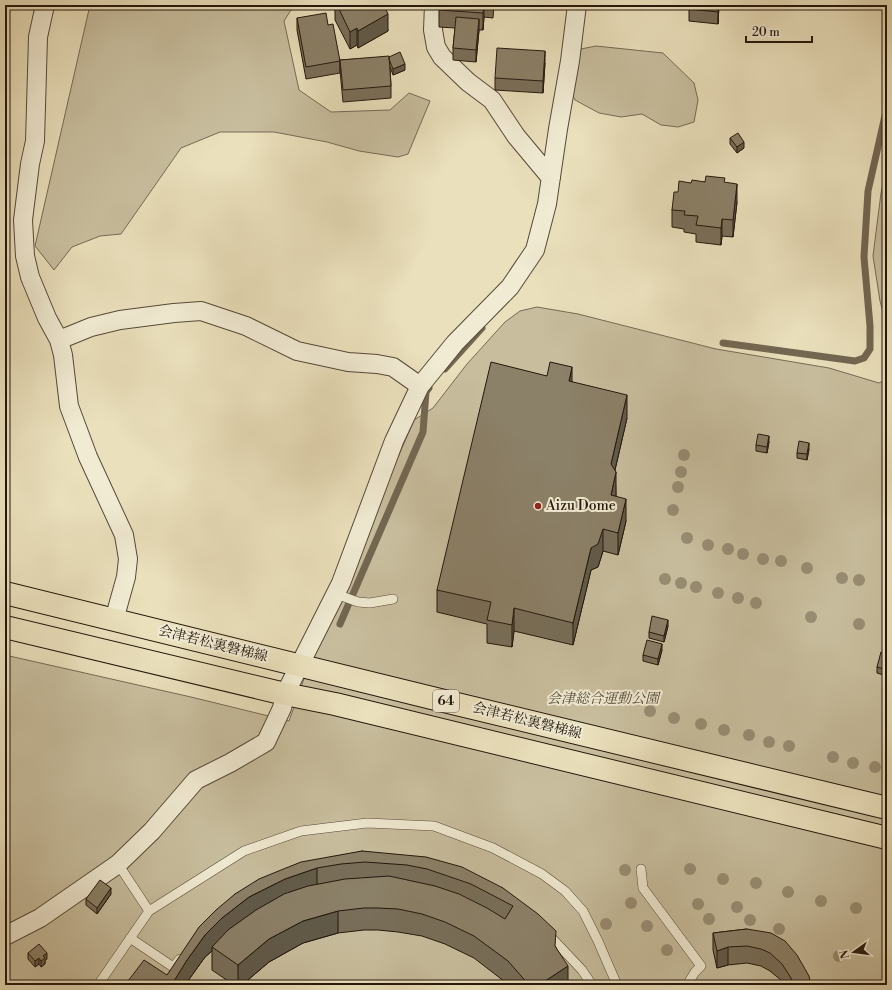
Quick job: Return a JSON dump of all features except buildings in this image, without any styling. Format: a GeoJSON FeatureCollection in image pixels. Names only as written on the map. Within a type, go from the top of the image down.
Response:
{"type":"FeatureCollection","features":[{"type":"Feature","properties":{"kind":"main road","name":"会津若松裏磐梯線"},"geometry":{"type":"LineString","coordinates":[[5,593],[887,808]]}},
{"type":"Feature","properties":{"kind":"main road","name":"会津若松裏磐梯線"},"geometry":{"type":"LineString","coordinates":[[5,627],[285,694],[335,704],[887,838]]}},
{"type":"Feature","properties":{"kind":"street"},"geometry":{"type":"LineString","coordinates":[[45,5],[38,37],[35,141],[26,191],[23,220],[24,256],[30,278],[64,354],[69,406],[88,457],[124,535],[128,559],[126,577],[114,620]]}},
{"type":"Feature","properties":{"kind":"street"},"geometry":{"type":"LineString","coordinates":[[434,5],[434,36],[436,47],[442,57],[468,82],[492,100],[516,136],[551,178]]}},
{"type":"Feature","properties":{"kind":"street"},"geometry":{"type":"LineString","coordinates":[[5,936],[40,918],[118,864],[152,831],[196,780],[230,763],[266,742],[282,708],[285,694],[341,584],[394,441],[420,386],[455,342],[510,287],[535,250],[547,204],[570,61],[577,5]]}},
{"type":"Feature","properties":{"kind":"street"},"geometry":{"type":"LineString","coordinates":[[59,340],[91,327],[120,320],[201,311],[246,326],[297,351],[348,362],[377,364],[393,367],[420,386]]}},
{"type":"Feature","properties":{"kind":"lane"},"geometry":{"type":"LineString","coordinates":[[336,594],[358,602],[370,603],[393,599]]}},
{"type":"Feature","properties":{"kind":"lane"},"geometry":{"type":"LineString","coordinates":[[98,985],[149,911],[244,851],[301,831],[367,823],[434,826],[493,848],[542,874],[565,891],[583,911],[598,941],[616,984]]}},
{"type":"Feature","properties":{"kind":"lane"},"geometry":{"type":"LineString","coordinates":[[118,864],[149,911]]}},
{"type":"Feature","properties":{"kind":"lane"},"geometry":{"type":"LineString","coordinates":[[641,869],[643,888],[701,966],[695,972],[687,985]]}},
{"type":"Feature","properties":{"kind":"lane"},"geometry":{"type":"LineString","coordinates":[[541,927],[582,970],[592,985]]}},
{"type":"Feature","properties":{"kind":"lane"},"geometry":{"type":"LineString","coordinates":[[130,938],[173,967],[187,950]]}},
{"type":"Feature","properties":{"kind":"green space"},"geometry":{"type":"Polygon","coordinates":[[[90,5],[292,5],[291,10],[284,21],[299,90],[331,112],[390,110],[409,93],[430,101],[408,154],[398,157],[359,151],[327,142],[274,132],[220,132],[181,148],[121,234],[100,236],[72,247],[54,270],[35,246],[90,5]]]}},
{"type":"Feature","properties":{"kind":"green space"},"geometry":{"type":"Polygon","coordinates":[[[596,46],[663,53],[694,83],[698,100],[694,122],[678,127],[661,125],[642,114],[621,117],[599,113],[575,100],[571,91],[574,69],[581,49],[596,46]]]}},
{"type":"Feature","properties":{"kind":"green space"},"geometry":{"type":"Polygon","coordinates":[[[887,165],[887,327],[880,301],[873,256],[881,193],[887,165]]]}},
{"type":"Feature","properties":{"kind":"green space","name":"会津総合運動公園"},"geometry":{"type":"Polygon","coordinates":[[[537,307],[578,314],[716,349],[829,368],[879,383],[887,379],[887,985],[5,985],[5,655],[289,721],[322,628],[346,578],[414,420],[433,408],[467,364],[505,322],[520,311],[537,307]]]}},
{"type":"Feature","properties":{"kind":"waterway"},"geometry":{"type":"LineString","coordinates":[[723,343],[855,361],[864,358],[870,349],[870,326],[864,257],[868,191],[887,107]]}},
{"type":"Feature","properties":{"kind":"waterway"},"geometry":{"type":"LineString","coordinates":[[445,369],[482,328]]}},
{"type":"Feature","properties":{"kind":"waterway"},"geometry":{"type":"LineString","coordinates":[[340,624],[423,432],[426,392],[429,388]]}},
{"type":"Feature","properties":{"kind":"place","name":"Aizu Dome"},"geometry":{"type":"Point","coordinates":[538,506]}}]}
